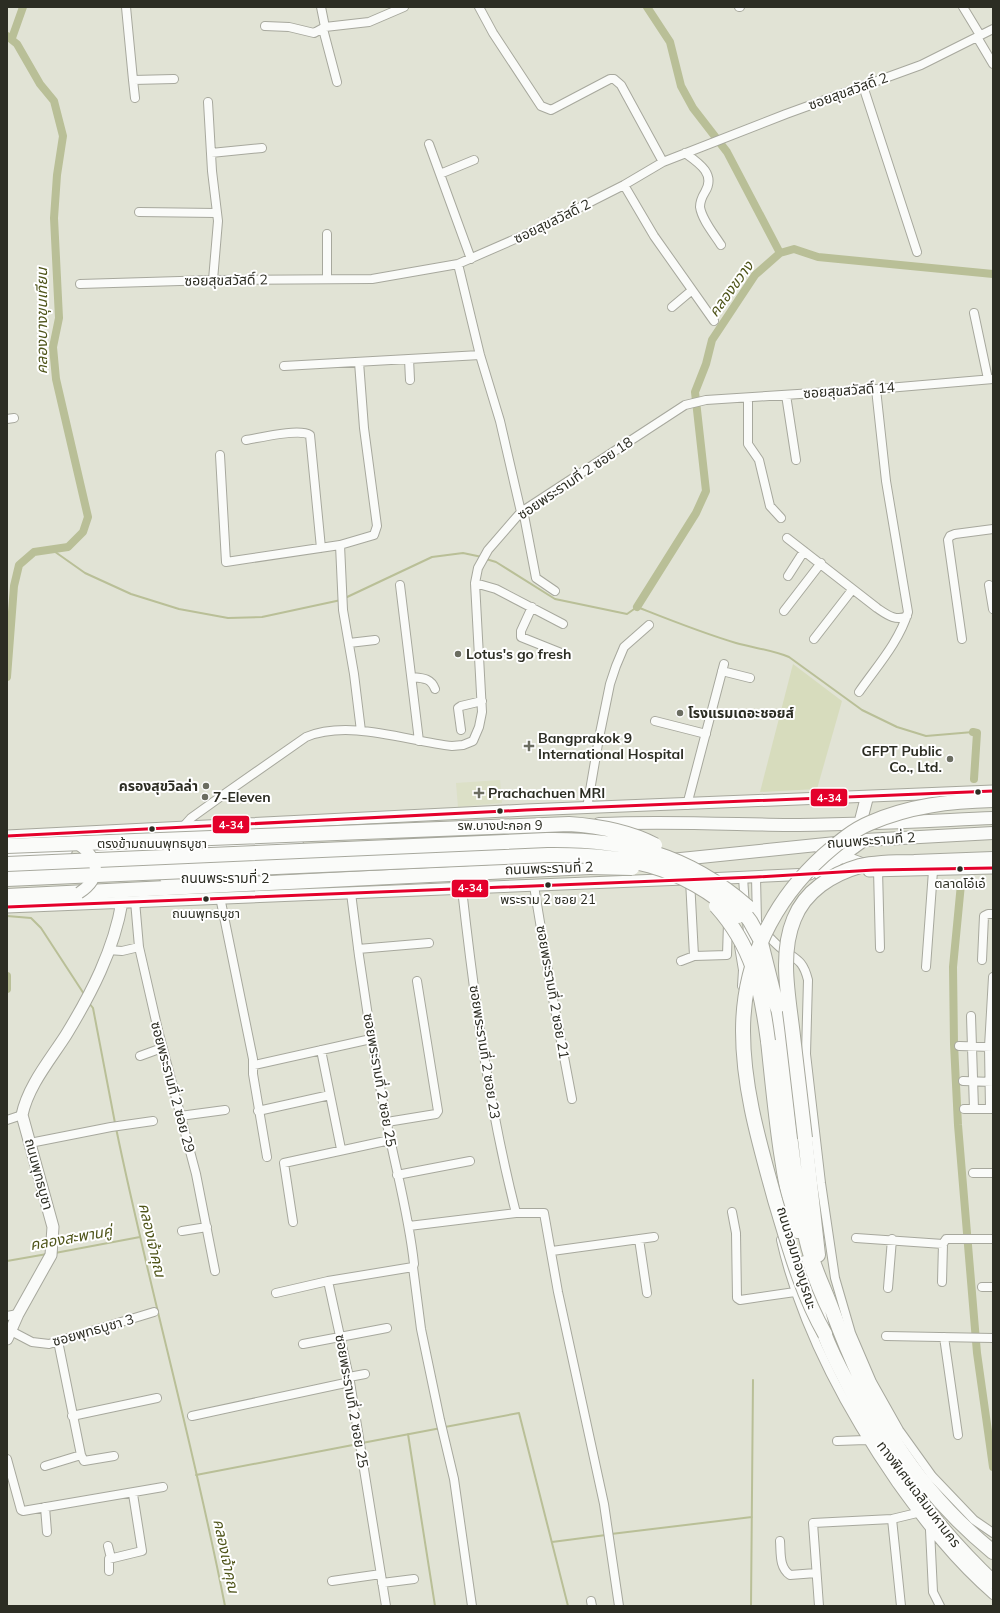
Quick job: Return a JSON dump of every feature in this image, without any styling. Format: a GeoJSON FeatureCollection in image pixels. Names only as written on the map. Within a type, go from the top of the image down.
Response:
{"type":"FeatureCollection","features":[{"type":"Feature","properties":{"kind":"highway"},"geometry":{"type":"LineString","coordinates":[[825,1334],[812,1311],[788,1245],[760,1148],[751,1104],[745,1066],[743,1030],[747,993],[753,963],[763,937],[778,907],[797,882],[838,843],[868,824],[893,814],[940,803],[993,800]]}},
{"type":"Feature","properties":{"kind":"highway"},"geometry":{"type":"LineString","coordinates":[[7,846],[568,824],[598,827],[632,835],[662,848],[694,876]]}},
{"type":"Feature","properties":{"kind":"highway"},"geometry":{"type":"LineString","coordinates":[[146,848],[266,852],[456,838],[557,834],[602,834],[632,838],[662,847],[682,857],[715,880],[750,921],[760,939],[777,1007],[790,1143],[807,1242],[821,1281]]}},
{"type":"Feature","properties":{"kind":"highway"},"geometry":{"type":"LineString","coordinates":[[7,864],[569,840],[604,842],[635,847],[666,856],[694,876],[722,886],[738,913]]}},
{"type":"Feature","properties":{"kind":"highway","name":"ถนนพระรามที่ 2"},"geometry":{"type":"LineString","coordinates":[[7,854],[146,848]]}},
{"type":"Feature","properties":{"kind":"highway"},"geometry":{"type":"LineString","coordinates":[[7,879],[570,855],[605,856],[647,864],[669,871],[705,889],[738,913]]}},
{"type":"Feature","properties":{"kind":"highway"},"geometry":{"type":"LineString","coordinates":[[143,878],[458,862],[595,857],[635,861],[669,872],[697,888],[712,901],[726,917],[748,955],[760,986],[768,1041],[778,1138],[788,1198],[825,1334]]}},
{"type":"Feature","properties":{"kind":"highway"},"geometry":{"type":"LineString","coordinates":[[821,1281],[790,1006],[786,954],[794,918],[803,904],[824,882],[837,874],[861,866],[890,862],[993,859]]}},
{"type":"Feature","properties":{"kind":"highway"},"geometry":{"type":"LineString","coordinates":[[7,896],[608,867],[634,868],[654,871],[705,889]]}},
{"type":"Feature","properties":{"kind":"highway","name":"ถนนพระรามที่ 2"},"geometry":{"type":"LineString","coordinates":[[7,884],[143,878]]}},
{"type":"Feature","properties":{"kind":"highway","name":"ทางพิเศษเฉลิมมหานคร"},"geometry":{"type":"LineString","coordinates":[[821,1281],[851,1361],[868,1397],[898,1449],[938,1501],[966,1530],[993,1552]]}},
{"type":"Feature","properties":{"kind":"highway","name":"ทางพิเศษเฉลิมมหานคร"},"geometry":{"type":"LineString","coordinates":[[825,1334],[858,1405],[892,1463],[928,1510],[968,1558],[993,1582]]}},
{"type":"Feature","properties":{"kind":"main road"},"geometry":{"type":"LineString","coordinates":[[7,836],[587,808],[993,791]]}},
{"type":"Feature","properties":{"kind":"main road"},"geometry":{"type":"LineString","coordinates":[[860,824],[867,797]]}},
{"type":"Feature","properties":{"kind":"main road","name":"ถนนพระรามที่ 2"},"geometry":{"type":"LineString","coordinates":[[146,848],[301,841],[460,829],[610,823],[860,824],[993,818]]}},
{"type":"Feature","properties":{"kind":"main road","name":"ถนนพระรามที่ 2"},"geometry":{"type":"LineString","coordinates":[[143,878],[345,876],[587,867],[865,840],[993,833]]}},
{"type":"Feature","properties":{"kind":"main road"},"geometry":{"type":"LineString","coordinates":[[820,873],[865,840]]}},
{"type":"Feature","properties":{"kind":"main road"},"geometry":{"type":"LineString","coordinates":[[78,844],[91,855],[95,868],[91,882],[79,893]]}},
{"type":"Feature","properties":{"kind":"main road"},"geometry":{"type":"LineString","coordinates":[[810,845],[878,870]]}},
{"type":"Feature","properties":{"kind":"main road","name":"ถนนพระรามที่ 2"},"geometry":{"type":"LineString","coordinates":[[7,907],[220,897],[534,886],[694,876],[732,878],[878,870],[933,871],[993,868]]}},
{"type":"Feature","properties":{"kind":"main road"},"geometry":{"type":"LineString","coordinates":[[22,1115],[29,1094],[82,1008],[93,986],[118,925],[122,902]]}},
{"type":"Feature","properties":{"kind":"main road","name":"ถนนพุทธบูชา"},"geometry":{"type":"LineString","coordinates":[[9,1335],[12,1315],[52,1250],[53,1227],[22,1115]]}},
{"type":"Feature","properties":{"kind":"street"},"geometry":{"type":"LineString","coordinates":[[126,7],[135,98]]}},
{"type":"Feature","properties":{"kind":"street"},"geometry":{"type":"LineString","coordinates":[[321,7],[324,28],[337,82]]}},
{"type":"Feature","properties":{"kind":"street"},"geometry":{"type":"LineString","coordinates":[[265,26],[289,27],[314,32],[324,28],[369,22],[404,7]]}},
{"type":"Feature","properties":{"kind":"street"},"geometry":{"type":"LineString","coordinates":[[479,7],[493,32],[541,106],[551,110],[606,81],[614,79],[621,85],[663,162]]}},
{"type":"Feature","properties":{"kind":"street"},"geometry":{"type":"LineString","coordinates":[[963,7],[993,64]]}},
{"type":"Feature","properties":{"kind":"street","name":"ซอยสุขสวัสดิ์ 2"},"geometry":{"type":"LineString","coordinates":[[80,284],[213,280],[372,279],[458,264],[529,233],[624,185],[663,162],[712,142],[921,65],[993,29]]}},
{"type":"Feature","properties":{"kind":"street"},"geometry":{"type":"LineString","coordinates":[[133,80],[174,79]]}},
{"type":"Feature","properties":{"kind":"street"},"geometry":{"type":"LineString","coordinates":[[863,86],[918,252]]}},
{"type":"Feature","properties":{"kind":"street"},"geometry":{"type":"LineString","coordinates":[[208,102],[216,213],[218,220],[213,280]]}},
{"type":"Feature","properties":{"kind":"street"},"geometry":{"type":"LineString","coordinates":[[429,144],[471,259]]}},
{"type":"Feature","properties":{"kind":"street"},"geometry":{"type":"LineString","coordinates":[[211,153],[262,148]]}},
{"type":"Feature","properties":{"kind":"street"},"geometry":{"type":"LineString","coordinates":[[686,153],[702,165],[708,173],[708,186],[700,205],[702,212],[721,245]]}},
{"type":"Feature","properties":{"kind":"street"},"geometry":{"type":"LineString","coordinates":[[440,174],[474,160]]}},
{"type":"Feature","properties":{"kind":"street"},"geometry":{"type":"LineString","coordinates":[[624,185],[654,236],[714,322]]}},
{"type":"Feature","properties":{"kind":"street"},"geometry":{"type":"LineString","coordinates":[[139,212],[216,213]]}},
{"type":"Feature","properties":{"kind":"street"},"geometry":{"type":"LineString","coordinates":[[327,234],[327,279]]}},
{"type":"Feature","properties":{"kind":"street"},"geometry":{"type":"LineString","coordinates":[[458,264],[480,355],[500,420],[522,511],[536,578],[555,591]]}},
{"type":"Feature","properties":{"kind":"street"},"geometry":{"type":"LineString","coordinates":[[672,307],[691,291]]}},
{"type":"Feature","properties":{"kind":"street"},"geometry":{"type":"LineString","coordinates":[[974,313],[990,379]]}},
{"type":"Feature","properties":{"kind":"street"},"geometry":{"type":"LineString","coordinates":[[284,366],[480,355]]}},
{"type":"Feature","properties":{"kind":"street"},"geometry":{"type":"LineString","coordinates":[[408,360],[410,380]]}},
{"type":"Feature","properties":{"kind":"street"},"geometry":{"type":"LineString","coordinates":[[220,455],[226,562],[340,545],[374,535],[377,531],[364,428],[359,362]]}},
{"type":"Feature","properties":{"kind":"street","name":"ซอยสุขสวัสดิ์ 14"},"geometry":{"type":"LineString","coordinates":[[706,400],[876,389],[990,379]]}},
{"type":"Feature","properties":{"kind":"street"},"geometry":{"type":"LineString","coordinates":[[859,692],[896,640],[904,626],[907,616],[886,480],[876,389]]}},
{"type":"Feature","properties":{"kind":"street"},"geometry":{"type":"LineString","coordinates":[[786,395],[796,460]]}},
{"type":"Feature","properties":{"kind":"street"},"geometry":{"type":"LineString","coordinates":[[748,398],[748,444],[759,460],[770,506],[781,518]]}},
{"type":"Feature","properties":{"kind":"street","name":"ซอยพระรามที่ 2 ซอย 18"},"geometry":{"type":"LineString","coordinates":[[182,828],[191,818],[223,794],[306,737],[317,732],[361,732],[452,746],[463,745],[473,741],[479,728],[482,701],[475,583],[478,568],[488,550],[522,511],[685,405],[706,400]]}},
{"type":"Feature","properties":{"kind":"street"},"geometry":{"type":"LineString","coordinates":[[246,440],[292,434],[305,433],[310,435],[322,548]]}},
{"type":"Feature","properties":{"kind":"street"},"geometry":{"type":"LineString","coordinates":[[962,639],[948,540],[950,536],[955,534],[993,529]]}},
{"type":"Feature","properties":{"kind":"street"},"geometry":{"type":"LineString","coordinates":[[787,538],[821,563],[852,590],[891,617],[903,618],[907,616]]}},
{"type":"Feature","properties":{"kind":"street"},"geometry":{"type":"LineString","coordinates":[[340,545],[340,578],[342,596],[361,732]]}},
{"type":"Feature","properties":{"kind":"street"},"geometry":{"type":"LineString","coordinates":[[788,576],[804,551]]}},
{"type":"Feature","properties":{"kind":"street"},"geometry":{"type":"LineString","coordinates":[[784,611],[821,563]]}},
{"type":"Feature","properties":{"kind":"street"},"geometry":{"type":"LineString","coordinates":[[475,583],[496,588],[563,624]]}},
{"type":"Feature","properties":{"kind":"street"},"geometry":{"type":"LineString","coordinates":[[400,585],[419,741]]}},
{"type":"Feature","properties":{"kind":"street"},"geometry":{"type":"LineString","coordinates":[[989,585],[993,609]]}},
{"type":"Feature","properties":{"kind":"street"},"geometry":{"type":"LineString","coordinates":[[814,639],[852,590]]}},
{"type":"Feature","properties":{"kind":"street"},"geometry":{"type":"LineString","coordinates":[[532,607],[521,632],[521,637],[561,653]]}},
{"type":"Feature","properties":{"kind":"street"},"geometry":{"type":"LineString","coordinates":[[587,808],[601,727],[610,684],[616,666],[624,647],[649,625]]}},
{"type":"Feature","properties":{"kind":"street"},"geometry":{"type":"LineString","coordinates":[[349,643],[375,640]]}},
{"type":"Feature","properties":{"kind":"street"},"geometry":{"type":"LineString","coordinates":[[687,805],[723,668],[750,678]]}},
{"type":"Feature","properties":{"kind":"street"},"geometry":{"type":"LineString","coordinates":[[412,677],[433,682],[435,689]]}},
{"type":"Feature","properties":{"kind":"street"},"geometry":{"type":"LineString","coordinates":[[461,730],[458,708],[460,706],[482,701]]}},
{"type":"Feature","properties":{"kind":"street"},"geometry":{"type":"LineString","coordinates":[[655,721],[706,734]]}},
{"type":"Feature","properties":{"kind":"street"},"geometry":{"type":"LineString","coordinates":[[878,870],[880,948]]}},
{"type":"Feature","properties":{"kind":"street"},"geometry":{"type":"LineString","coordinates":[[926,967],[933,871]]}},
{"type":"Feature","properties":{"kind":"street"},"geometry":{"type":"LineString","coordinates":[[694,876],[738,913]]}},
{"type":"Feature","properties":{"kind":"street"},"geometry":{"type":"LineString","coordinates":[[694,876],[694,956]]}},
{"type":"Feature","properties":{"kind":"street","name":"ถนนจอมทองบูรณะ"},"geometry":{"type":"LineString","coordinates":[[743,877],[750,967],[748,980],[746,1049],[750,1085],[787,1231],[821,1337],[862,1419],[898,1476],[924,1511],[970,1563],[993,1586]]}},
{"type":"Feature","properties":{"kind":"street"},"geometry":{"type":"LineString","coordinates":[[756,877],[757,922],[759,927],[783,950],[799,959],[805,968],[808,980],[806,1054],[821,1183],[835,1278],[851,1333],[872,1382],[903,1436],[932,1476],[974,1520],[993,1533]]}},
{"type":"Feature","properties":{"kind":"street"},"geometry":{"type":"LineString","coordinates":[[681,961],[694,956],[727,955],[738,913],[732,902],[732,878]]}},
{"type":"Feature","properties":{"kind":"street","name":"ซอยพระรามที่ 2 ซอย 21"},"geometry":{"type":"LineString","coordinates":[[534,886],[550,983],[572,1099]]}},
{"type":"Feature","properties":{"kind":"street","name":"ซอยพระรามที่ 2 ซอย 23"},"geometry":{"type":"LineString","coordinates":[[462,889],[471,969],[483,1050],[502,1154],[516,1213]]}},
{"type":"Feature","properties":{"kind":"street","name":"ซอยพระรามที่ 2 ซอย 25"},"geometry":{"type":"LineString","coordinates":[[351,893],[371,1039],[397,1175],[409,1226],[421,1329],[454,1479],[472,1606]]}},
{"type":"Feature","properties":{"kind":"street"},"geometry":{"type":"LineString","coordinates":[[220,897],[254,1065],[253,1074],[258,1111],[267,1157]]}},
{"type":"Feature","properties":{"kind":"street","name":"ซอยพระรามที่ 2 ซอย 29"},"geometry":{"type":"LineString","coordinates":[[134,901],[139,948],[162,1048],[196,1174],[215,1271]]}},
{"type":"Feature","properties":{"kind":"street","name":"ถนนจอมทองบูรณะ"},"geometry":{"type":"LineString","coordinates":[[738,913],[736,927],[743,970],[739,1038],[744,1103],[785,1260],[795,1292],[808,1326],[838,1389],[866,1440],[930,1530],[948,1552],[993,1595]]}},
{"type":"Feature","properties":{"kind":"street"},"geometry":{"type":"LineString","coordinates":[[982,960],[984,916],[993,914]]}},
{"type":"Feature","properties":{"kind":"street"},"geometry":{"type":"LineString","coordinates":[[358,950],[428,943]]}},
{"type":"Feature","properties":{"kind":"street"},"geometry":{"type":"LineString","coordinates":[[108,950],[122,951],[139,948]]}},
{"type":"Feature","properties":{"kind":"street"},"geometry":{"type":"LineString","coordinates":[[964,1109],[992,1109],[991,1047],[993,977]]}},
{"type":"Feature","properties":{"kind":"street"},"geometry":{"type":"LineString","coordinates":[[387,1122],[436,1114],[438,1111],[417,981]]}},
{"type":"Feature","properties":{"kind":"street"},"geometry":{"type":"LineString","coordinates":[[971,1016],[974,1109]]}},
{"type":"Feature","properties":{"kind":"street"},"geometry":{"type":"LineString","coordinates":[[254,1065],[371,1039]]}},
{"type":"Feature","properties":{"kind":"street"},"geometry":{"type":"LineString","coordinates":[[959,1046],[991,1047]]}},
{"type":"Feature","properties":{"kind":"street"},"geometry":{"type":"LineString","coordinates":[[140,1056],[162,1048]]}},
{"type":"Feature","properties":{"kind":"street"},"geometry":{"type":"LineString","coordinates":[[321,1050],[341,1150]]}},
{"type":"Feature","properties":{"kind":"street"},"geometry":{"type":"LineString","coordinates":[[963,1081],[991,1082]]}},
{"type":"Feature","properties":{"kind":"street"},"geometry":{"type":"LineString","coordinates":[[258,1111],[330,1095]]}},
{"type":"Feature","properties":{"kind":"street"},"geometry":{"type":"LineString","coordinates":[[180,1116],[225,1110]]}},
{"type":"Feature","properties":{"kind":"street"},"geometry":{"type":"LineString","coordinates":[[7,1120],[22,1115]]}},
{"type":"Feature","properties":{"kind":"street"},"geometry":{"type":"LineString","coordinates":[[30,1143],[111,1127],[122,1127],[153,1121]]}},
{"type":"Feature","properties":{"kind":"street"},"geometry":{"type":"LineString","coordinates":[[293,1222],[284,1163],[390,1140]]}},
{"type":"Feature","properties":{"kind":"street"},"geometry":{"type":"LineString","coordinates":[[397,1175],[470,1160]]}},
{"type":"Feature","properties":{"kind":"street"},"geometry":{"type":"LineString","coordinates":[[973,1173],[993,1173]]}},
{"type":"Feature","properties":{"kind":"street"},"geometry":{"type":"LineString","coordinates":[[732,1212],[736,1233],[737,1298],[740,1300],[776,1296],[795,1292]]}},
{"type":"Feature","properties":{"kind":"street"},"geometry":{"type":"LineString","coordinates":[[409,1226],[516,1213],[544,1213],[552,1251],[558,1292],[587,1422],[619,1606]]}},
{"type":"Feature","properties":{"kind":"street"},"geometry":{"type":"LineString","coordinates":[[182,1231],[207,1227]]}},
{"type":"Feature","properties":{"kind":"street"},"geometry":{"type":"LineString","coordinates":[[552,1251],[654,1237]]}},
{"type":"Feature","properties":{"kind":"street"},"geometry":{"type":"LineString","coordinates":[[856,1238],[892,1239],[943,1244]]}},
{"type":"Feature","properties":{"kind":"street"},"geometry":{"type":"LineString","coordinates":[[639,1239],[647,1293]]}},
{"type":"Feature","properties":{"kind":"street"},"geometry":{"type":"LineString","coordinates":[[888,1288],[892,1239]]}},
{"type":"Feature","properties":{"kind":"street"},"geometry":{"type":"LineString","coordinates":[[942,1282],[943,1244],[946,1239],[993,1239]]}},
{"type":"Feature","properties":{"kind":"street"},"geometry":{"type":"LineString","coordinates":[[276,1293],[328,1281],[413,1267]]}},
{"type":"Feature","properties":{"kind":"street","name":"ซอยพระรามที่ 2 ซอย 25"},"geometry":{"type":"LineString","coordinates":[[328,1281],[349,1379],[386,1606]]}},
{"type":"Feature","properties":{"kind":"street"},"geometry":{"type":"LineString","coordinates":[[982,1287],[993,1287]]}},
{"type":"Feature","properties":{"kind":"street","name":"ซอยพุทธบูชา 3"},"geometry":{"type":"LineString","coordinates":[[9,1335],[32,1342],[49,1344],[154,1312]]}},
{"type":"Feature","properties":{"kind":"street"},"geometry":{"type":"LineString","coordinates":[[303,1344],[341,1338],[387,1328]]}},
{"type":"Feature","properties":{"kind":"street"},"geometry":{"type":"LineString","coordinates":[[886,1336],[989,1338]]}},
{"type":"Feature","properties":{"kind":"street"},"geometry":{"type":"LineString","coordinates":[[944,1336],[958,1435]]}},
{"type":"Feature","properties":{"kind":"street"},"geometry":{"type":"LineString","coordinates":[[58,1341],[81,1456],[84,1461],[114,1456]]}},
{"type":"Feature","properties":{"kind":"street"},"geometry":{"type":"LineString","coordinates":[[192,1416],[365,1374]]}},
{"type":"Feature","properties":{"kind":"street"},"geometry":{"type":"LineString","coordinates":[[72,1416],[157,1398]]}},
{"type":"Feature","properties":{"kind":"street"},"geometry":{"type":"LineString","coordinates":[[837,1441],[866,1440]]}},
{"type":"Feature","properties":{"kind":"street"},"geometry":{"type":"LineString","coordinates":[[45,1466],[81,1456]]}},
{"type":"Feature","properties":{"kind":"street"},"geometry":{"type":"LineString","coordinates":[[7,1459],[21,1510],[23,1511],[133,1494],[163,1487]]}},
{"type":"Feature","properties":{"kind":"street"},"geometry":{"type":"LineString","coordinates":[[109,1571],[108,1560],[111,1558],[141,1552],[133,1494]]}},
{"type":"Feature","properties":{"kind":"street"},"geometry":{"type":"LineString","coordinates":[[45,1507],[47,1532]]}},
{"type":"Feature","properties":{"kind":"street"},"geometry":{"type":"LineString","coordinates":[[819,1606],[813,1523],[892,1519],[918,1513]]}},
{"type":"Feature","properties":{"kind":"street"},"geometry":{"type":"LineString","coordinates":[[892,1519],[901,1606]]}},
{"type":"Feature","properties":{"kind":"street"},"geometry":{"type":"LineString","coordinates":[[930,1530],[933,1592],[940,1606]]}},
{"type":"Feature","properties":{"kind":"street"},"geometry":{"type":"LineString","coordinates":[[780,1542],[781,1561],[786,1572],[790,1575],[816,1573]]}},
{"type":"Feature","properties":{"kind":"street"},"geometry":{"type":"LineString","coordinates":[[108,1546],[111,1558]]}},
{"type":"Feature","properties":{"kind":"street"},"geometry":{"type":"LineString","coordinates":[[332,1581],[414,1579]]}},
{"type":"Feature","properties":{"kind":"shaded area"},"geometry":{"type":"Polygon","coordinates":[[[793,664],[842,701],[817,789],[760,792],[793,664]]]}},
{"type":"Feature","properties":{"kind":"shaded area","name":"Prachachuen MRI"},"geometry":{"type":"Polygon","coordinates":[[[500,780],[502,803],[458,807],[456,783],[500,780]]]}},
{"type":"Feature","properties":{"kind":"waterway","name":"คลองบางขุนเทียน"},"geometry":{"type":"LineString","coordinates":[[12,38],[23,7]]}},
{"type":"Feature","properties":{"kind":"waterway","name":"คลองขวาง"},"geometry":{"type":"LineString","coordinates":[[637,607],[696,513],[706,491],[695,392],[706,364],[712,340],[755,275],[780,253],[727,152],[693,108],[681,86],[670,42],[647,7]]}},
{"type":"Feature","properties":{"kind":"waterway","name":"คลองบางขุนเทียน"},"geometry":{"type":"LineString","coordinates":[[7,36],[17,44],[40,84],[54,101],[63,136],[57,175],[54,218],[59,318],[53,347],[56,379],[88,517],[83,532],[68,547],[34,552],[19,565],[14,586],[7,677]]}},
{"type":"Feature","properties":{"kind":"waterway"},"geometry":{"type":"LineString","coordinates":[[780,253],[794,249],[818,257],[993,274]]}},
{"type":"Feature","properties":{"kind":"waterway"},"geometry":{"type":"LineString","coordinates":[[51,549],[85,573],[131,594],[179,609],[228,618],[262,617],[341,600]]}},
{"type":"Feature","properties":{"kind":"waterway"},"geometry":{"type":"LineString","coordinates":[[345,598],[432,557],[463,553],[482,557]]}},
{"type":"Feature","properties":{"kind":"waterway"},"geometry":{"type":"LineString","coordinates":[[486,559],[496,562],[555,599],[627,614],[637,607],[723,639],[789,657],[862,710],[897,727],[926,736],[973,732]]}},
{"type":"Feature","properties":{"kind":"waterway"},"geometry":{"type":"LineString","coordinates":[[973,732],[977,733],[974,779]]}},
{"type":"Feature","properties":{"kind":"waterway"},"geometry":{"type":"LineString","coordinates":[[961,884],[953,967],[954,1044],[958,1125],[977,1353],[993,1467]]}},
{"type":"Feature","properties":{"kind":"waterway","name":"คลองเจ้าคุณ"},"geometry":{"type":"LineString","coordinates":[[7,916],[31,918],[41,928],[84,994]]}},
{"type":"Feature","properties":{"kind":"waterway","name":"คลองบางขุนเทียน"},"geometry":{"type":"LineString","coordinates":[[7,976],[7,989]]}},
{"type":"Feature","properties":{"kind":"waterway","name":"คลองเจ้าคุณ"},"geometry":{"type":"LineString","coordinates":[[89,1003],[93,1008],[115,1123]]}},
{"type":"Feature","properties":{"kind":"waterway","name":"คลองเจ้าคุณ"},"geometry":{"type":"LineString","coordinates":[[116,1128],[200,1486],[225,1606]]}},
{"type":"Feature","properties":{"kind":"waterway","name":"คลองสะพานคู่"},"geometry":{"type":"LineString","coordinates":[[55,1253],[140,1237]]}},
{"type":"Feature","properties":{"kind":"waterway","name":"คลองสะพานคู่"},"geometry":{"type":"LineString","coordinates":[[7,1261],[47,1254]]}},
{"type":"Feature","properties":{"kind":"waterway"},"geometry":{"type":"LineString","coordinates":[[751,1606],[753,1380]]}},
{"type":"Feature","properties":{"kind":"waterway"},"geometry":{"type":"LineString","coordinates":[[445,1427],[519,1413],[568,1606]]}},
{"type":"Feature","properties":{"kind":"waterway"},"geometry":{"type":"LineString","coordinates":[[362,1443],[441,1428]]}},
{"type":"Feature","properties":{"kind":"waterway"},"geometry":{"type":"LineString","coordinates":[[408,1434],[435,1606]]}},
{"type":"Feature","properties":{"kind":"waterway"},"geometry":{"type":"LineString","coordinates":[[196,1475],[358,1444]]}},
{"type":"Feature","properties":{"kind":"waterway"},"geometry":{"type":"LineString","coordinates":[[611,1534],[752,1517]]}},
{"type":"Feature","properties":{"kind":"waterway"},"geometry":{"type":"LineString","coordinates":[[552,1542],[606,1535]]}},
{"type":"Feature","properties":{"kind":"transit line","name":"4-34"},"geometry":{"type":"LineString","coordinates":[[7,836],[526,810],[993,791]]}},
{"type":"Feature","properties":{"kind":"transit line","name":"4-34"},"geometry":{"type":"LineString","coordinates":[[7,907],[756,877],[874,870],[993,868]]}},
{"type":"Feature","properties":{"kind":"place","name":"Lotus's go fresh"},"geometry":{"type":"Point","coordinates":[458,654]}},
{"type":"Feature","properties":{"kind":"place","name":"โรงแรมเดอะชอยส์"},"geometry":{"type":"Point","coordinates":[680,713]}},
{"type":"Feature","properties":{"kind":"place","name":"Bangprakok 9 International Hospital"},"geometry":{"type":"Point","coordinates":[529,746]}},
{"type":"Feature","properties":{"kind":"place","name":"GFPT Public Co., Ltd."},"geometry":{"type":"Point","coordinates":[950,759]}},
{"type":"Feature","properties":{"kind":"place","name":"ครองสุขวิลล่า"},"geometry":{"type":"Point","coordinates":[206,786]}},
{"type":"Feature","properties":{"kind":"place","name":"Prachachuen MRI"},"geometry":{"type":"Point","coordinates":[479,793]}},
{"type":"Feature","properties":{"kind":"place","name":"7-Eleven"},"geometry":{"type":"Point","coordinates":[205,797]}},
{"type":"Feature","properties":{"kind":"place","name":"รพ.บางปะกอก 9"},"geometry":{"type":"Point","coordinates":[500,811]}},
{"type":"Feature","properties":{"kind":"place","name":"ตรงข้ามถนนพุทธบูชา"},"geometry":{"type":"Point","coordinates":[152,829]}},
{"type":"Feature","properties":{"kind":"place","name":"ตลาดโอ๋เอ๋"},"geometry":{"type":"Point","coordinates":[960,869]}},
{"type":"Feature","properties":{"kind":"place","name":"พระราม 2 ซอย 21"},"geometry":{"type":"Point","coordinates":[548,885]}},
{"type":"Feature","properties":{"kind":"place","name":"ถนนพุทธบูชา"},"geometry":{"type":"Point","coordinates":[206,899]}}]}
